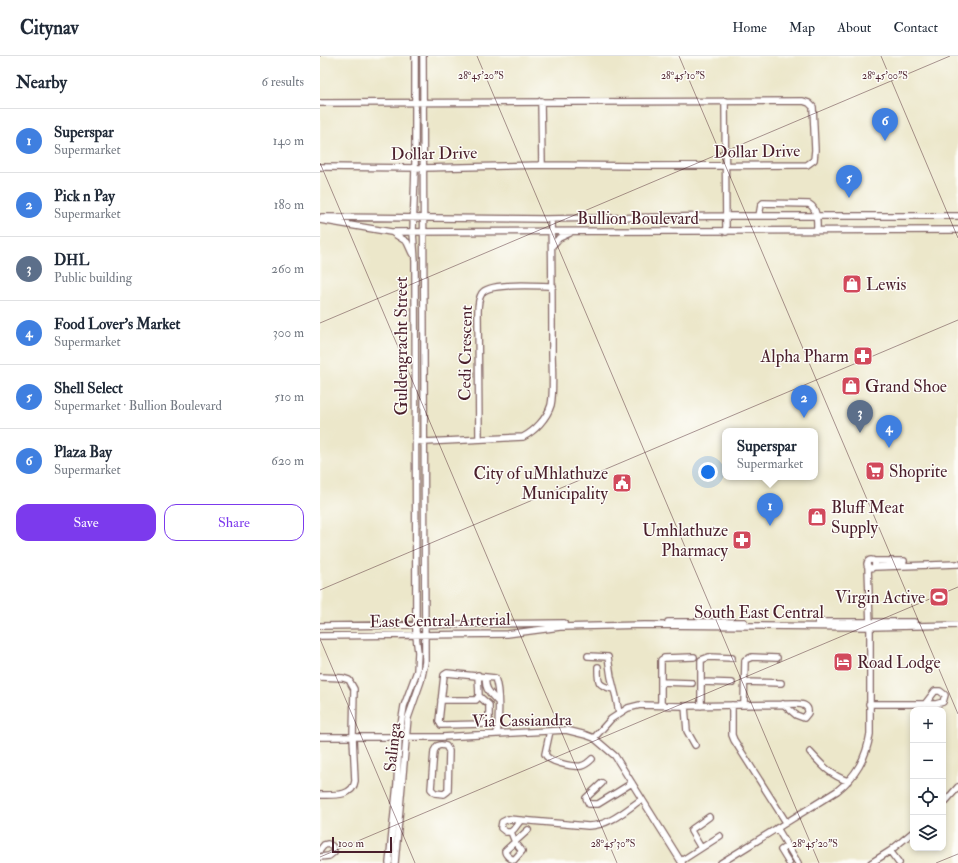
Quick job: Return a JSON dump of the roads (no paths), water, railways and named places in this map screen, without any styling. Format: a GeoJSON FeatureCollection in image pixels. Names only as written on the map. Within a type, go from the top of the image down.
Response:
{"type":"FeatureCollection","features":[{"type":"Feature","properties":{"kind":"street","name":"Guldengracht Street"},"geometry":{"type":"LineString","coordinates":[[415,56],[415,168],[413,232],[415,261],[416,636]]}},
{"type":"Feature","properties":{"kind":"street","name":"Guldengracht Street"},"geometry":{"type":"LineString","coordinates":[[423,56],[425,442],[424,635]]}},
{"type":"Feature","properties":{"kind":"street","name":"Dollar Drive"},"geometry":{"type":"LineString","coordinates":[[320,103],[725,100],[803,101],[809,103],[813,107],[814,112],[814,160],[807,165],[542,165],[423,168],[320,167]]}},
{"type":"Feature","properties":{"kind":"street"},"geometry":{"type":"LineString","coordinates":[[725,100],[726,232]]}},
{"type":"Feature","properties":{"kind":"street"},"geometry":{"type":"LineString","coordinates":[[541,102],[542,165]]}},
{"type":"Feature","properties":{"kind":"street"},"geometry":{"type":"LineString","coordinates":[[759,216],[762,204],[810,204],[814,208],[817,216],[817,231]]}},
{"type":"Feature","properties":{"kind":"street","name":"Bullion Boulevard"},"geometry":{"type":"LineString","coordinates":[[320,217],[551,219],[726,216],[958,216]]}},
{"type":"Feature","properties":{"kind":"street"},"geometry":{"type":"LineString","coordinates":[[415,441],[425,442],[479,438],[523,437],[535,429],[548,412],[552,397],[553,286],[551,219]]}},
{"type":"Feature","properties":{"kind":"street","name":"Bullion Boulevard"},"geometry":{"type":"LineString","coordinates":[[320,220],[391,232],[958,230]]}},
{"type":"Feature","properties":{"kind":"street"},"geometry":{"type":"LineString","coordinates":[[391,232],[404,238],[408,242],[415,261]]}},
{"type":"Feature","properties":{"kind":"street"},"geometry":{"type":"LineString","coordinates":[[552,246],[559,238],[572,232]]}},
{"type":"Feature","properties":{"kind":"street","name":"Cedi Crescent"},"geometry":{"type":"LineString","coordinates":[[479,438],[478,301],[486,289],[492,287],[553,286]]}},
{"type":"Feature","properties":{"kind":"street"},"geometry":{"type":"LineString","coordinates":[[721,863],[830,795],[848,781],[860,766],[870,734],[869,579],[872,566],[958,563]]}},
{"type":"Feature","properties":{"kind":"street","name":"South East Central"},"geometry":{"type":"LineString","coordinates":[[560,625],[958,624]]}},
{"type":"Feature","properties":{"kind":"street","name":"East Central Arterial"},"geometry":{"type":"LineString","coordinates":[[320,626],[560,625]]}},
{"type":"Feature","properties":{"kind":"street","name":"East Central Arterial"},"geometry":{"type":"LineString","coordinates":[[320,636],[507,634],[560,625]]}},
{"type":"Feature","properties":{"kind":"street","name":"Salinga"},"geometry":{"type":"LineString","coordinates":[[395,863],[408,718],[423,671],[425,652],[424,635]]}},
{"type":"Feature","properties":{"kind":"street","name":"Salinga"},"geometry":{"type":"LineString","coordinates":[[389,863],[399,737],[404,706],[417,671],[418,652],[416,636]]}},
{"type":"Feature","properties":{"kind":"street"},"geometry":{"type":"LineString","coordinates":[[588,656],[608,657],[613,689],[619,713]]}},
{"type":"Feature","properties":{"kind":"street"},"geometry":{"type":"LineString","coordinates":[[661,705],[662,659],[694,657]]}},
{"type":"Feature","properties":{"kind":"street"},"geometry":{"type":"LineString","coordinates":[[701,706],[700,682],[702,659],[709,657],[732,658]]}},
{"type":"Feature","properties":{"kind":"street"},"geometry":{"type":"LineString","coordinates":[[744,705],[745,662],[748,658],[752,657],[777,658]]}},
{"type":"Feature","properties":{"kind":"street"},"geometry":{"type":"LineString","coordinates":[[598,667],[598,681],[600,684],[613,689]]}},
{"type":"Feature","properties":{"kind":"street"},"geometry":{"type":"LineString","coordinates":[[478,675],[479,696],[490,708],[489,720],[484,724],[441,725],[439,721],[444,675],[478,675],[495,678],[498,702],[498,724],[496,734]]}},
{"type":"Feature","properties":{"kind":"street"},"geometry":{"type":"LineString","coordinates":[[320,677],[343,678],[349,680],[352,684],[355,695],[355,781],[353,788],[342,794],[320,795]]}},
{"type":"Feature","properties":{"kind":"street"},"geometry":{"type":"LineString","coordinates":[[486,677],[485,684],[487,690],[498,702]]}},
{"type":"Feature","properties":{"kind":"street"},"geometry":{"type":"LineString","coordinates":[[661,682],[692,683]]}},
{"type":"Feature","properties":{"kind":"street"},"geometry":{"type":"LineString","coordinates":[[700,682],[732,682]]}},
{"type":"Feature","properties":{"kind":"street"},"geometry":{"type":"LineString","coordinates":[[745,682],[781,683]]}},
{"type":"Feature","properties":{"kind":"street"},"geometry":{"type":"LineString","coordinates":[[441,700],[476,700],[479,696]]}},
{"type":"Feature","properties":{"kind":"street"},"geometry":{"type":"LineString","coordinates":[[594,738],[611,719],[619,713],[628,708],[640,705],[701,706],[783,704]]}},
{"type":"Feature","properties":{"kind":"street"},"geometry":{"type":"LineString","coordinates":[[869,704],[925,704]]}},
{"type":"Feature","properties":{"kind":"street"},"geometry":{"type":"LineString","coordinates":[[732,705],[732,730],[734,740],[786,822]]}},
{"type":"Feature","properties":{"kind":"street"},"geometry":{"type":"LineString","coordinates":[[685,706],[686,727],[695,745]]}},
{"type":"Feature","properties":{"kind":"street","name":"Via Cassiandra"},"geometry":{"type":"LineString","coordinates":[[320,737],[442,737],[566,730],[576,731],[594,738],[615,756],[681,862]]}},
{"type":"Feature","properties":{"kind":"street"},"geometry":{"type":"LineString","coordinates":[[550,731],[545,754],[548,759],[559,763],[580,766],[592,759]]}},
{"type":"Feature","properties":{"kind":"street"},"geometry":{"type":"LineString","coordinates":[[441,745],[442,737]]}},
{"type":"Feature","properties":{"kind":"street"},"geometry":{"type":"LineString","coordinates":[[441,745],[446,746],[449,751],[448,791],[444,794],[435,794],[431,789],[434,751],[437,746],[441,745]]}},
{"type":"Feature","properties":{"kind":"street"},"geometry":{"type":"LineString","coordinates":[[810,752],[837,778],[848,781]]}},
{"type":"Feature","properties":{"kind":"street"},"geometry":{"type":"LineString","coordinates":[[602,783],[586,798],[589,804],[598,804],[632,783]]}},
{"type":"Feature","properties":{"kind":"street"},"geometry":{"type":"LineString","coordinates":[[946,801],[958,787]]}},
{"type":"Feature","properties":{"kind":"street"},"geometry":{"type":"LineString","coordinates":[[511,832],[502,830],[502,822],[508,819],[588,826],[600,825],[617,816],[642,799]]}},
{"type":"Feature","properties":{"kind":"street"},"geometry":{"type":"LineString","coordinates":[[701,848],[691,831],[709,817]]}},
{"type":"Feature","properties":{"kind":"street"},"geometry":{"type":"LineString","coordinates":[[511,832],[520,821]]}},
{"type":"Feature","properties":{"kind":"street"},"geometry":{"type":"LineString","coordinates":[[777,828],[798,863]]}},
{"type":"Feature","properties":{"kind":"street"},"geometry":{"type":"LineString","coordinates":[[511,832],[515,842],[528,830]]}},
{"type":"Feature","properties":{"kind":"street"},"geometry":{"type":"LineString","coordinates":[[870,863],[890,851],[910,834]]}},
{"type":"Feature","properties":{"kind":"street"},"geometry":{"type":"LineString","coordinates":[[681,862],[720,836]]}},
{"type":"Feature","properties":{"kind":"street"},"geometry":{"type":"LineString","coordinates":[[320,850],[324,845],[328,844],[332,846],[334,852],[329,856],[320,857]]}},
{"type":"Feature","properties":{"kind":"street"},"geometry":{"type":"LineString","coordinates":[[787,846],[781,850],[789,863]]}},
{"type":"Feature","properties":{"kind":"street"},"geometry":{"type":"LineString","coordinates":[[890,851],[899,863]]}},
{"type":"Feature","properties":{"kind":"place","name":"Plaza Bay"},"geometry":{"type":"Point","coordinates":[885,141]}},
{"type":"Feature","properties":{"kind":"place","name":"Shell Select"},"geometry":{"type":"Point","coordinates":[849,198]}},
{"type":"Feature","properties":{"kind":"place","name":"Lewis"},"geometry":{"type":"Point","coordinates":[852,284]}},
{"type":"Feature","properties":{"kind":"place","name":"Alpha Pharm"},"geometry":{"type":"Point","coordinates":[863,356]}},
{"type":"Feature","properties":{"kind":"place","name":"Grand Shoe"},"geometry":{"type":"Point","coordinates":[851,386]}},
{"type":"Feature","properties":{"kind":"place","name":"Pick n Pay"},"geometry":{"type":"Point","coordinates":[804,418]}},
{"type":"Feature","properties":{"kind":"place","name":"DHL"},"geometry":{"type":"Point","coordinates":[860,433]}},
{"type":"Feature","properties":{"kind":"place","name":"Food Lover's Market"},"geometry":{"type":"Point","coordinates":[889,448]}},
{"type":"Feature","properties":{"kind":"place","name":"Shoprite"},"geometry":{"type":"Point","coordinates":[875,471]}},
{"type":"Feature","properties":{"kind":"place","name":"City of uMhlathuze Municipality"},"geometry":{"type":"Point","coordinates":[622,483]}},
{"type":"Feature","properties":{"kind":"place","name":"Bluff Meat Supply"},"geometry":{"type":"Point","coordinates":[817,517]}},
{"type":"Feature","properties":{"kind":"place","name":"Superspar"},"geometry":{"type":"Point","coordinates":[770,526]}},
{"type":"Feature","properties":{"kind":"place","name":"Umhlathuze Pharmacy"},"geometry":{"type":"Point","coordinates":[742,540]}},
{"type":"Feature","properties":{"kind":"place","name":"Virgin Active"},"geometry":{"type":"Point","coordinates":[939,597]}},
{"type":"Feature","properties":{"kind":"place","name":"Road Lodge"},"geometry":{"type":"Point","coordinates":[843,662]}}]}
